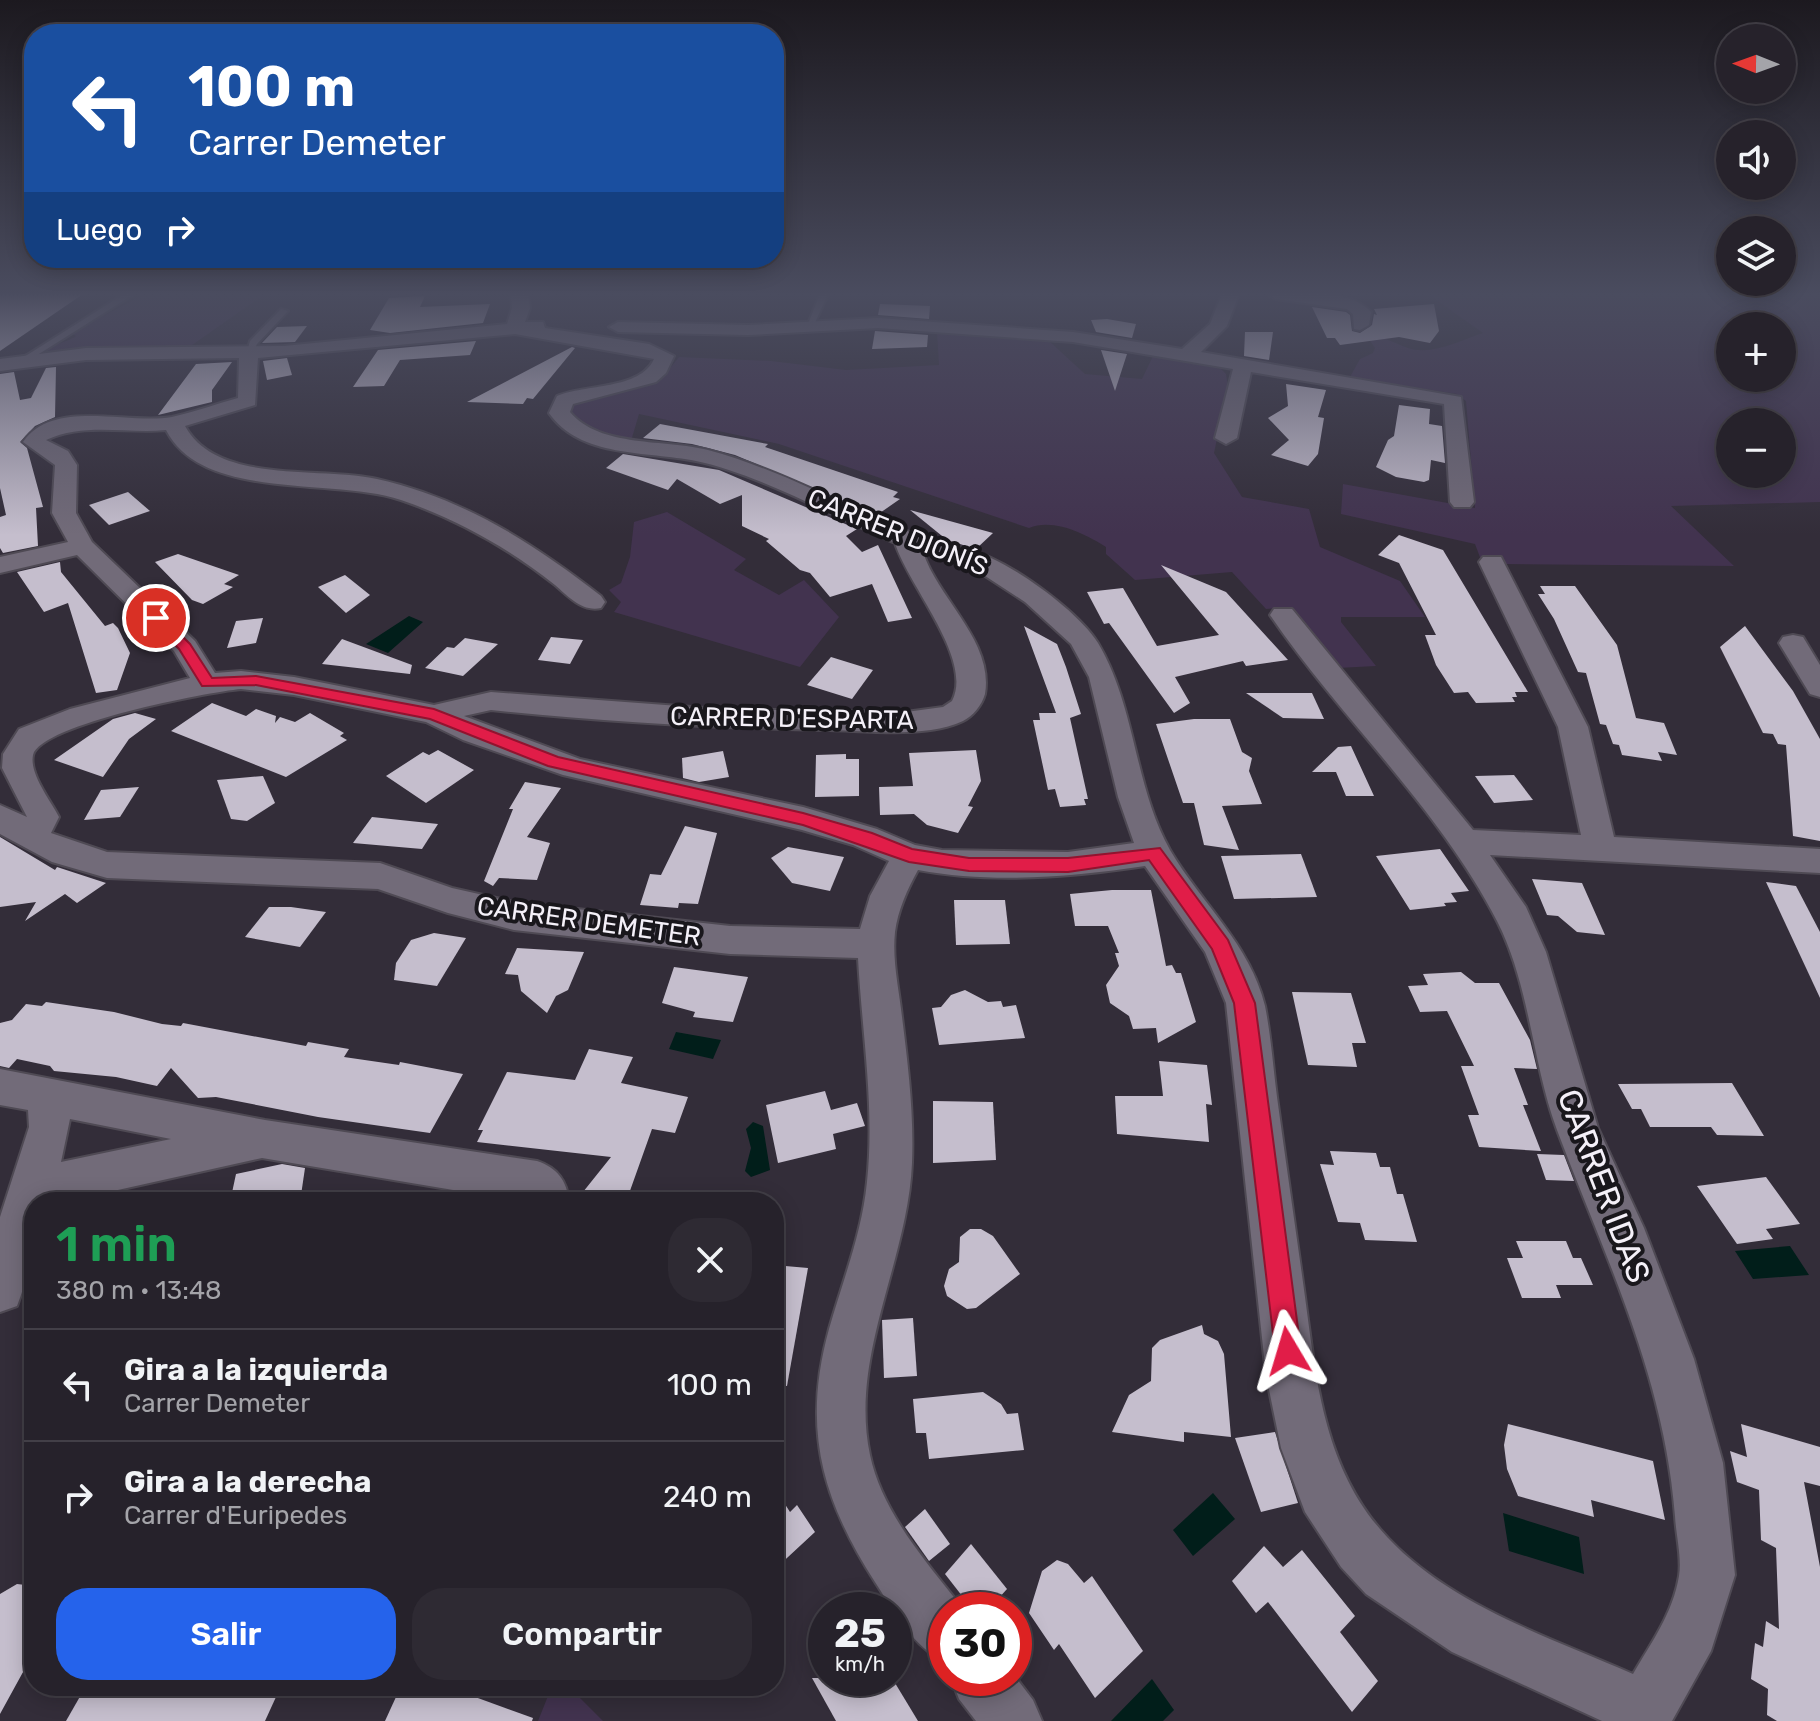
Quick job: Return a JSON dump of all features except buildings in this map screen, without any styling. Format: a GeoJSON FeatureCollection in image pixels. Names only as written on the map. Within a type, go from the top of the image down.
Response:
{"type":"FeatureCollection","features":[{"type":"Feature","properties":{"kind":"street"},"geometry":{"type":"LineString","coordinates":[[207,683],[185,647],[82,546],[64,513],[66,465],[60,456],[37,445],[35,439],[51,429],[70,424],[139,426],[173,423],[248,401],[249,374]]}},
{"type":"Feature","properties":{"kind":"street","name":"CARRER DIONÍS"},"geometry":{"type":"LineString","coordinates":[[652,374],[642,380],[564,400],[559,413],[578,431],[605,441],[701,455],[738,466],[906,539],[966,557],[1034,596],[1082,640],[1103,677],[1134,797],[1154,853],[1221,946],[1245,1003],[1291,1375],[1307,1448],[1324,1493],[1360,1548],[1386,1574],[1429,1606],[1472,1632],[1648,1716]]}},
{"type":"Feature","properties":{"kind":"street"},"geometry":{"type":"LineString","coordinates":[[1226,438],[1241,374]]}},
{"type":"Feature","properties":{"kind":"street"},"geometry":{"type":"LineString","coordinates":[[1288,374],[1454,401],[1462,502]]}},
{"type":"Feature","properties":{"kind":"street"},"geometry":{"type":"LineString","coordinates":[[173,423],[180,438],[199,454],[233,471],[373,484],[492,527],[525,548],[592,602]]}},
{"type":"Feature","properties":{"kind":"street","name":"CARRER D'ESPARTA"},"geometry":{"type":"LineString","coordinates":[[434,714],[483,701],[499,701],[589,712],[704,718],[906,722],[951,715],[964,707],[970,695],[971,665],[951,624],[911,559],[906,539]]}},
{"type":"Feature","properties":{"kind":"street"},"geometry":{"type":"LineString","coordinates":[[0,565],[82,546]]}},
{"type":"Feature","properties":{"kind":"street"},"geometry":{"type":"LineString","coordinates":[[1492,562],[1573,727],[1600,848]]}},
{"type":"Feature","properties":{"kind":"street","name":"CARRER IDAS"},"geometry":{"type":"LineString","coordinates":[[1283,615],[1464,841],[1513,917],[1528,952],[1577,1128],[1621,1228],[1665,1345],[1697,1463],[1707,1575],[1691,1631],[1648,1716]]}},
{"type":"Feature","properties":{"kind":"street"},"geometry":{"type":"LineString","coordinates":[[1793,643],[1820,688]]}},
{"type":"Feature","properties":{"kind":"street","name":"CARRER DEMETER"},"geometry":{"type":"LineString","coordinates":[[12,825],[42,823],[43,817],[18,768],[18,754],[30,736],[64,721],[207,683],[256,681],[434,714],[474,733],[563,765],[803,819],[876,841],[909,856],[969,865],[1068,865],[1154,853]]}},
{"type":"Feature","properties":{"kind":"street","name":"CARRER DEMETER"},"geometry":{"type":"LineString","coordinates":[[12,825],[83,860],[107,865],[380,876],[448,900],[514,916],[730,940],[877,944]]}},
{"type":"Feature","properties":{"kind":"street"},"geometry":{"type":"LineString","coordinates":[[1464,841],[1820,861]]}},
{"type":"Feature","properties":{"kind":"street"},"geometry":{"type":"LineString","coordinates":[[909,856],[883,907],[877,944],[891,1127],[890,1169],[880,1233],[844,1369],[840,1429],[844,1458],[870,1522],[928,1609]]}},
{"type":"Feature","properties":{"kind":"street"},"geometry":{"type":"LineString","coordinates":[[0,1087],[265,1139],[537,1181],[546,1192]]}},
{"type":"Feature","properties":{"kind":"street"},"geometry":{"type":"LineString","coordinates":[[32,1192],[50,1127],[47,1096]]}},
{"type":"Feature","properties":{"kind":"street"},"geometry":{"type":"LineString","coordinates":[[33,1188],[265,1139]]}},
{"type":"Feature","properties":{"kind":"street"},"geometry":{"type":"LineString","coordinates":[[0,1289],[24,1216]]}},
{"type":"Feature","properties":{"kind":"street"},"geometry":{"type":"LineString","coordinates":[[993,1696],[1012,1721]]}},
{"type":"Feature","properties":{"kind":"shaded area"},"geometry":{"type":"Polygon","coordinates":[[[665,374],[1089,374],[1142,379],[1144,374],[1226,374],[1228,387],[1214,453],[1242,497],[1309,509],[1320,547],[1400,581],[1425,617],[1341,617],[1341,622],[1376,666],[1338,668],[1289,607],[1266,609],[1232,572],[1135,580],[1106,554],[1106,547],[1079,533],[1049,525],[1029,528],[779,444],[639,414],[631,441],[597,433],[569,415],[568,408],[579,398],[660,381],[665,374]]]}},
{"type":"Feature","properties":{"kind":"shaded area"},"geometry":{"type":"Polygon","coordinates":[[[1351,374],[1716,374],[1716,392],[1796,392],[1796,374],[1820,374],[1820,502],[1671,506],[1734,566],[1504,564],[1481,560],[1475,544],[1341,514],[1343,484],[1475,508],[1466,401],[1457,394],[1350,377],[1351,374]]]}},
{"type":"Feature","properties":{"kind":"shaded area"},"geometry":{"type":"Polygon","coordinates":[[[667,512],[746,559],[734,570],[779,595],[804,580],[839,617],[800,667],[614,612],[621,602],[609,590],[621,583],[630,557],[634,522],[667,512]]]}},
{"type":"Feature","properties":{"kind":"shaded area"},"geometry":{"type":"Polygon","coordinates":[[[409,616],[423,622],[388,653],[366,644],[409,616]]]}},
{"type":"Feature","properties":{"kind":"shaded area"},"geometry":{"type":"Polygon","coordinates":[[[676,1032],[721,1040],[713,1059],[669,1049],[676,1032]]]}},
{"type":"Feature","properties":{"kind":"shaded area"},"geometry":{"type":"Polygon","coordinates":[[[753,1122],[763,1126],[770,1170],[751,1177],[745,1171],[751,1148],[746,1129],[753,1122]]]}},
{"type":"Feature","properties":{"kind":"shaded area"},"geometry":{"type":"Polygon","coordinates":[[[1790,1246],[1809,1275],[1753,1279],[1735,1251],[1790,1246]]]}},
{"type":"Feature","properties":{"kind":"shaded area"},"geometry":{"type":"Polygon","coordinates":[[[1213,1493],[1235,1519],[1193,1556],[1173,1530],[1213,1493]]]}},
{"type":"Feature","properties":{"kind":"shaded area"},"geometry":{"type":"Polygon","coordinates":[[[1503,1513],[1579,1537],[1584,1574],[1509,1551],[1503,1513]]]}},
{"type":"Feature","properties":{"kind":"shaded area"},"geometry":{"type":"Polygon","coordinates":[[[1152,1679],[1174,1710],[1163,1721],[1111,1721],[1152,1679]]]}},
{"type":"Feature","properties":{"kind":"shaded area"},"geometry":{"type":"Polygon","coordinates":[[[548,1696],[578,1696],[603,1721],[538,1721],[548,1696]]]}},
{"type":"Feature","properties":{"kind":"route"},"geometry":{"type":"LineString","coordinates":[[156,618],[185,647],[207,683],[228,680],[294,686],[434,714],[553,762],[803,819],[865,837],[909,856],[969,865],[1068,865],[1154,853],[1221,946],[1245,1003],[1288,1351]]}}]}
